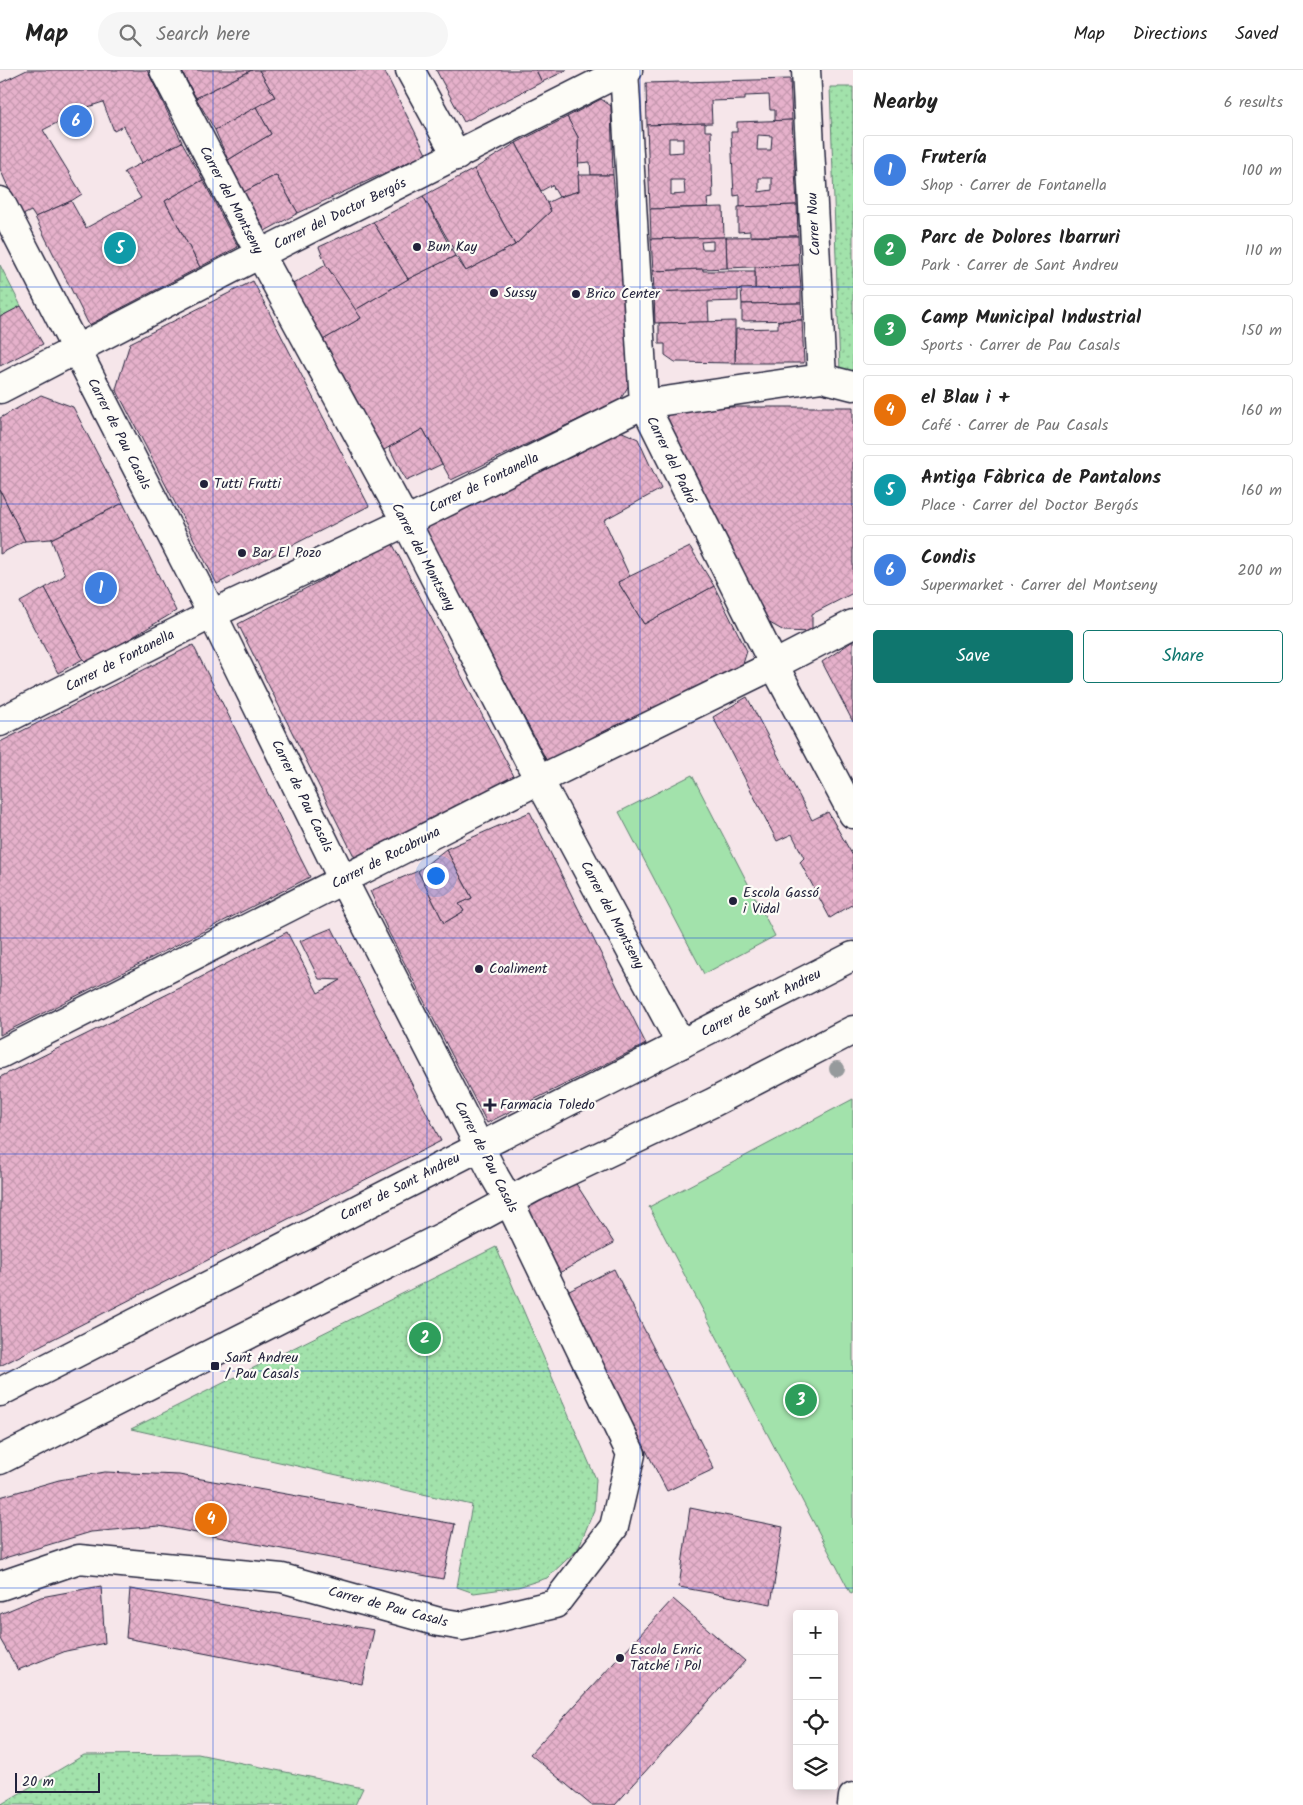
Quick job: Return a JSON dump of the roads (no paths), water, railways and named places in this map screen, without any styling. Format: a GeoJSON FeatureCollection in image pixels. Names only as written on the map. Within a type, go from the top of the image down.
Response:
{"type":"FeatureCollection","features":[{"type":"Feature","properties":{"kind":"street","name":"Carrer del Montseny"},"geometry":{"type":"LineString","coordinates":[[164,70],[260,254],[406,522],[539,780],[681,1044]]}},
{"type":"Feature","properties":{"kind":"street"},"geometry":{"type":"LineString","coordinates":[[410,70],[457,156]]}},
{"type":"Feature","properties":{"kind":"street","name":"Carrer del Doctor Bergós"},"geometry":{"type":"LineString","coordinates":[[0,389],[260,254],[625,70]]}},
{"type":"Feature","properties":{"kind":"street","name":"Carrer del Padró"},"geometry":{"type":"LineString","coordinates":[[625,70],[644,404],[774,666],[853,814]]}},
{"type":"Feature","properties":{"kind":"street","name":"Carrer Nou"},"geometry":{"type":"LineString","coordinates":[[806,70],[822,378]]}},
{"type":"Feature","properties":{"kind":"street","name":"Carrer de Pau Casals"},"geometry":{"type":"LineString","coordinates":[[0,201],[212,614],[344,880],[509,1202],[631,1454],[614,1527],[555,1604],[463,1626],[439,1622],[282,1578],[79,1559],[0,1586]]}},
{"type":"Feature","properties":{"kind":"street","name":"Carrer de Fontanella"},"geometry":{"type":"LineString","coordinates":[[0,722],[212,614],[406,522],[644,404],[822,378],[853,386]]}},
{"type":"Feature","properties":{"kind":"street","name":"Carrer de Rocabruna"},"geometry":{"type":"LineString","coordinates":[[0,1054],[539,780],[774,666],[853,624]]}},
{"type":"Feature","properties":{"kind":"street","name":"Carrer de Sant Andreu"},"geometry":{"type":"LineString","coordinates":[[0,1392],[853,956]]}},
{"type":"Feature","properties":{"kind":"street"},"geometry":{"type":"LineString","coordinates":[[0,1460],[450,1233],[535,1187],[712,1103],[853,1030]]}},
{"type":"Feature","properties":{"kind":"street"},"geometry":{"type":"LineString","coordinates":[[852,1805],[853,1798]]}},
{"type":"Feature","properties":{"kind":"place","name":"Condis"},"geometry":{"type":"Point","coordinates":[76,121]}},
{"type":"Feature","properties":{"kind":"place","name":"Bun Kay"},"geometry":{"type":"Point","coordinates":[417,247]}},
{"type":"Feature","properties":{"kind":"place","name":"Antiga Fàbrica de Pantalons"},"geometry":{"type":"Point","coordinates":[120,248]}},
{"type":"Feature","properties":{"kind":"place","name":"Sussy"},"geometry":{"type":"Point","coordinates":[494,293]}},
{"type":"Feature","properties":{"kind":"place","name":"Brico Center"},"geometry":{"type":"Point","coordinates":[576,294]}},
{"type":"Feature","properties":{"kind":"place","name":"Tutti Frutti"},"geometry":{"type":"Point","coordinates":[204,484]}},
{"type":"Feature","properties":{"kind":"place","name":"Bar El Pozo"},"geometry":{"type":"Point","coordinates":[242,553]}},
{"type":"Feature","properties":{"kind":"place","name":"Frutería"},"geometry":{"type":"Point","coordinates":[101,588]}},
{"type":"Feature","properties":{"kind":"place","name":"Escola Gassó i Vidal"},"geometry":{"type":"Point","coordinates":[733,901]}},
{"type":"Feature","properties":{"kind":"place","name":"Coaliment"},"geometry":{"type":"Point","coordinates":[479,969]}},
{"type":"Feature","properties":{"kind":"place","name":"Farmacia Toledo"},"geometry":{"type":"Point","coordinates":[490,1105]}},
{"type":"Feature","properties":{"kind":"place","name":"Parc de Dolores Ibarruri"},"geometry":{"type":"Point","coordinates":[425,1338]}},
{"type":"Feature","properties":{"kind":"place","name":"Sant Andreu / Pau Casals"},"geometry":{"type":"Point","coordinates":[215,1366]}},
{"type":"Feature","properties":{"kind":"place","name":"Camp Municipal Industrial"},"geometry":{"type":"Point","coordinates":[801,1400]}},
{"type":"Feature","properties":{"kind":"place","name":"el Blau i +"},"geometry":{"type":"Point","coordinates":[211,1519]}},
{"type":"Feature","properties":{"kind":"place","name":"Escola Enric Tatché i Pol"},"geometry":{"type":"Point","coordinates":[620,1658]}}]}
